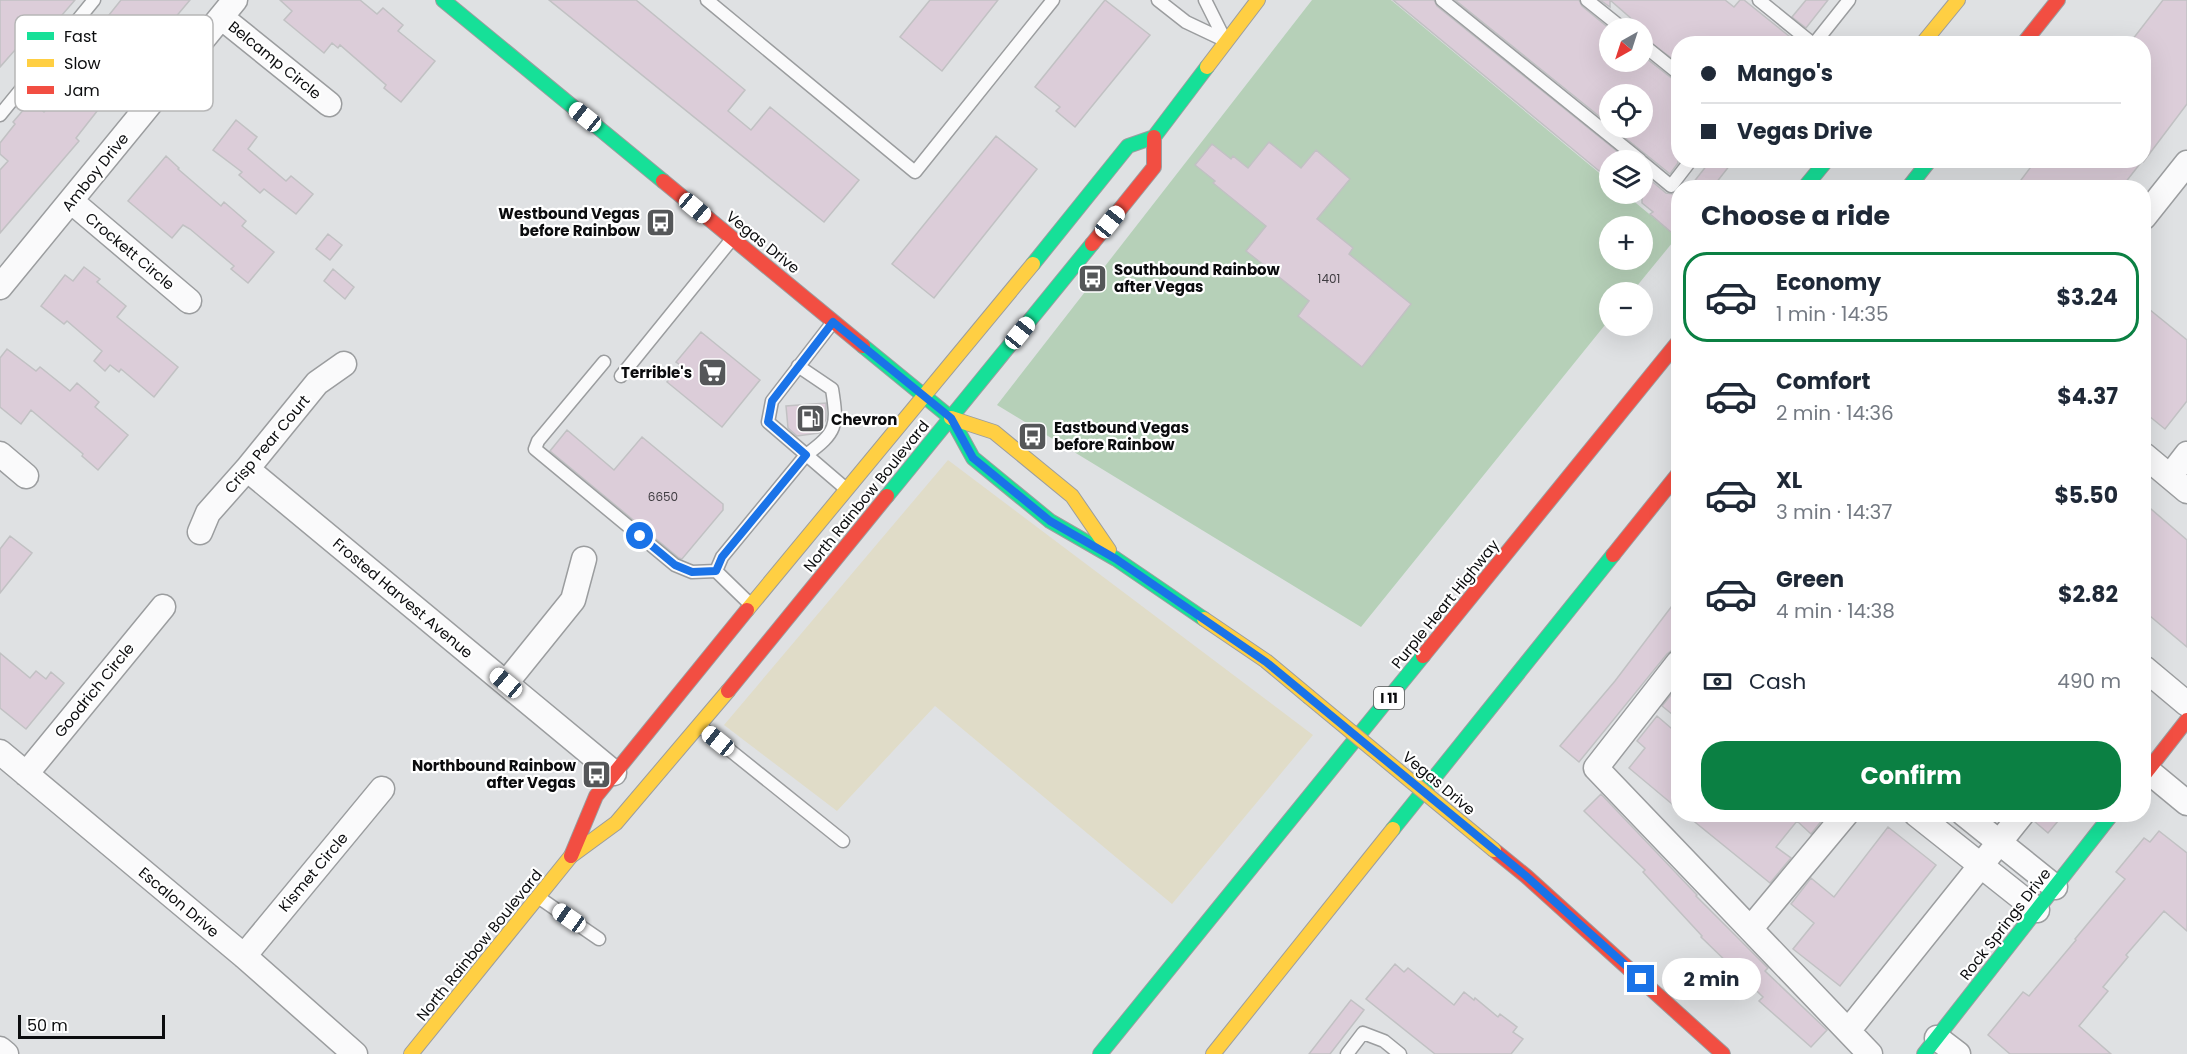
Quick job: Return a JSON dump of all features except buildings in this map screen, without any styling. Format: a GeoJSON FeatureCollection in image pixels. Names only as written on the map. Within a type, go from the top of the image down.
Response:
{"type":"FeatureCollection","features":[{"type":"Feature","properties":{"kind":"main road","name":"Vegas Drive"},"geometry":{"type":"LineString","coordinates":[[443,0],[951,418],[994,432],[1072,496],[1116,559]]}},
{"type":"Feature","properties":{"kind":"main road"},"geometry":{"type":"LineString","coordinates":[[1154,137],[1258,0]]}},
{"type":"Feature","properties":{"kind":"main road"},"geometry":{"type":"LineString","coordinates":[[1929,36],[1958,0]]}},
{"type":"Feature","properties":{"kind":"main road"},"geometry":{"type":"LineString","coordinates":[[2029,36],[2058,0]]}},
{"type":"Feature","properties":{"kind":"main road","name":"North Rainbow Boulevard"},"geometry":{"type":"LineString","coordinates":[[411,1054],[571,856],[616,823],[700,726],[951,418],[1154,167],[1154,137],[1128,146],[958,357],[846,488],[614,773],[596,796],[571,856]]}},
{"type":"Feature","properties":{"kind":"main road"},"geometry":{"type":"LineString","coordinates":[[1811,180],[1820,168]]}},
{"type":"Feature","properties":{"kind":"main road"},"geometry":{"type":"LineString","coordinates":[[1914,180],[1924,168]]}},
{"type":"Feature","properties":{"kind":"main road","name":"Purple Heart Highway"},"geometry":{"type":"LineString","coordinates":[[1100,1054],[1671,351]]}},
{"type":"Feature","properties":{"kind":"main road","name":"Vegas Drive"},"geometry":{"type":"LineString","coordinates":[[951,418],[973,458],[1050,521],[1116,559],[1266,662],[1543,891],[1723,1054]]}},
{"type":"Feature","properties":{"kind":"main road"},"geometry":{"type":"LineString","coordinates":[[1213,1054],[1671,483]]}},
{"type":"Feature","properties":{"kind":"main road"},"geometry":{"type":"LineString","coordinates":[[2151,765],[2187,720]]}},
{"type":"Feature","properties":{"kind":"main road","name":"Rock Springs Drive"},"geometry":{"type":"LineString","coordinates":[[1931,1046],[2106,822]]}},
{"type":"Feature","properties":{"kind":"main road"},"geometry":{"type":"LineString","coordinates":[[1227,1054],[1303,943]]}},
{"type":"Feature","properties":{"kind":"street","name":"Belcamp Circle"},"geometry":{"type":"LineString","coordinates":[[228,8],[329,104]]}},
{"type":"Feature","properties":{"kind":"street","name":"Amboy Drive"},"geometry":{"type":"LineString","coordinates":[[213,26],[228,8]]}},
{"type":"Feature","properties":{"kind":"street","name":"Amboy Drive"},"geometry":{"type":"LineString","coordinates":[[0,288],[144,111]]}},
{"type":"Feature","properties":{"kind":"street"},"geometry":{"type":"LineString","coordinates":[[2151,208],[2187,163]]}},
{"type":"Feature","properties":{"kind":"street","name":"Crockett Circle"},"geometry":{"type":"LineString","coordinates":[[70,201],[189,301]]}},
{"type":"Feature","properties":{"kind":"street","name":"Crisp Pear Court"},"geometry":{"type":"LineString","coordinates":[[200,532],[208,513],[317,383],[344,364]]}},
{"type":"Feature","properties":{"kind":"street"},"geometry":{"type":"LineString","coordinates":[[0,454],[26,476]]}},
{"type":"Feature","properties":{"kind":"street"},"geometry":{"type":"LineString","coordinates":[[2151,460],[2178,484],[2187,454]]}},
{"type":"Feature","properties":{"kind":"street","name":"Frosted Harvest Avenue"},"geometry":{"type":"LineString","coordinates":[[247,469],[614,773]]}},
{"type":"Feature","properties":{"kind":"street"},"geometry":{"type":"LineString","coordinates":[[506,683],[573,600],[584,559]]}},
{"type":"Feature","properties":{"kind":"street","name":"Goodrich Circle"},"geometry":{"type":"LineString","coordinates":[[26,774],[163,607]]}},
{"type":"Feature","properties":{"kind":"street"},"geometry":{"type":"LineString","coordinates":[[1671,672],[1596,768],[1870,1054]]}},
{"type":"Feature","properties":{"kind":"street"},"geometry":{"type":"LineString","coordinates":[[2151,674],[2187,704]]}},
{"type":"Feature","properties":{"kind":"street","name":"Escalon Drive"},"geometry":{"type":"LineString","coordinates":[[0,752],[244,956],[355,1054]]}},
{"type":"Feature","properties":{"kind":"street"},"geometry":{"type":"LineString","coordinates":[[2151,777],[2187,803]]}},
{"type":"Feature","properties":{"kind":"street","name":"Kismet Circle"},"geometry":{"type":"LineString","coordinates":[[244,956],[382,789]]}},
{"type":"Feature","properties":{"kind":"street"},"geometry":{"type":"LineString","coordinates":[[1751,928],[1839,822]]}},
{"type":"Feature","properties":{"kind":"street"},"geometry":{"type":"LineString","coordinates":[[1926,822],[2037,910]]}},
{"type":"Feature","properties":{"kind":"street"},"geometry":{"type":"LineString","coordinates":[[1974,822],[2055,887]]}},
{"type":"Feature","properties":{"kind":"street"},"geometry":{"type":"LineString","coordinates":[[1848,1031],[2016,822]]}},
{"type":"Feature","properties":{"kind":"street"},"geometry":{"type":"LineString","coordinates":[[1931,1046],[1958,1054]]}},
{"type":"Feature","properties":{"kind":"street"},"geometry":{"type":"LineString","coordinates":[[0,1049],[6,1054]]}},
{"type":"Feature","properties":{"kind":"lane"},"geometry":{"type":"LineString","coordinates":[[82,15],[94,0]]}},
{"type":"Feature","properties":{"kind":"lane"},"geometry":{"type":"LineString","coordinates":[[707,0],[915,172],[1053,0]]}},
{"type":"Feature","properties":{"kind":"lane"},"geometry":{"type":"LineString","coordinates":[[1158,0],[1186,22],[1225,41]]}},
{"type":"Feature","properties":{"kind":"lane"},"geometry":{"type":"LineString","coordinates":[[1205,0],[1225,41]]}},
{"type":"Feature","properties":{"kind":"lane"},"geometry":{"type":"LineString","coordinates":[[1442,0],[1627,150]]}},
{"type":"Feature","properties":{"kind":"lane"},"geometry":{"type":"LineString","coordinates":[[1587,0],[1610,18]]}},
{"type":"Feature","properties":{"kind":"lane"},"geometry":{"type":"LineString","coordinates":[[1758,0],[1804,36]]}},
{"type":"Feature","properties":{"kind":"lane"},"geometry":{"type":"LineString","coordinates":[[1820,36],[1849,0]]}},
{"type":"Feature","properties":{"kind":"lane"},"geometry":{"type":"LineString","coordinates":[[1653,53],[1671,67]]}},
{"type":"Feature","properties":{"kind":"lane"},"geometry":{"type":"LineString","coordinates":[[0,115],[15,97]]}},
{"type":"Feature","properties":{"kind":"lane"},"geometry":{"type":"LineString","coordinates":[[1676,180],[1685,168]]}},
{"type":"Feature","properties":{"kind":"lane"},"geometry":{"type":"LineString","coordinates":[[1653,171],[1671,186]]}},
{"type":"Feature","properties":{"kind":"lane"},"geometry":{"type":"LineString","coordinates":[[621,376],[732,238]]}},
{"type":"Feature","properties":{"kind":"lane"},"geometry":{"type":"LineString","coordinates":[[833,322],[772,401],[768,422],[846,488]]}},
{"type":"Feature","properties":{"kind":"lane"},"geometry":{"type":"LineString","coordinates":[[604,362],[538,441],[535,449],[675,565],[692,572],[716,571],[751,605]]}},
{"type":"Feature","properties":{"kind":"lane"},"geometry":{"type":"LineString","coordinates":[[716,571],[722,557],[806,455],[823,443],[835,426],[836,412],[832,389],[798,366]]}},
{"type":"Feature","properties":{"kind":"lane"},"geometry":{"type":"LineString","coordinates":[[700,726],[843,841]]}},
{"type":"Feature","properties":{"kind":"lane"},"geometry":{"type":"LineString","coordinates":[[538,897],[599,939]]}},
{"type":"Feature","properties":{"kind":"lane"},"geometry":{"type":"LineString","coordinates":[[1347,1054],[1363,1034],[1384,1041],[1400,1054]]}},
{"type":"Feature","properties":{"kind":"green space"},"geometry":{"type":"Polygon","coordinates":[[[1312,0],[1391,0],[1599,173],[1599,204],[1637,204],[1652,216],[1599,216],[1599,270],[1650,270],[1640,282],[1599,282],[1599,332],[1361,627],[997,405],[1312,0]]]}},
{"type":"Feature","properties":{"kind":"green space"},"geometry":{"type":"Polygon","coordinates":[[[1653,217],[1671,232],[1671,244],[1653,266],[1653,217]]]}},
{"type":"Feature","properties":{"kind":"sand"},"geometry":{"type":"Polygon","coordinates":[[[948,460],[1313,735],[1172,904],[935,706],[837,811],[724,725],[948,460]]]}},
{"type":"Feature","properties":{"kind":"traffic: fast"},"geometry":{"type":"LineString","coordinates":[[443,0],[663,181]]}},
{"type":"Feature","properties":{"kind":"traffic: fast"},"geometry":{"type":"LineString","coordinates":[[1033,264],[1128,146],[1154,137],[1207,67]]}},
{"type":"Feature","properties":{"kind":"traffic: fast"},"geometry":{"type":"LineString","coordinates":[[1811,180],[1820,168]]}},
{"type":"Feature","properties":{"kind":"traffic: fast"},"geometry":{"type":"LineString","coordinates":[[1914,180],[1924,168]]}},
{"type":"Feature","properties":{"kind":"traffic: fast"},"geometry":{"type":"LineString","coordinates":[[887,496],[1092,244]]}},
{"type":"Feature","properties":{"kind":"traffic: fast"},"geometry":{"type":"LineString","coordinates":[[863,346],[951,418],[973,458],[1050,521],[1116,559],[1204,619]]}},
{"type":"Feature","properties":{"kind":"traffic: fast"},"geometry":{"type":"LineString","coordinates":[[1393,829],[1613,555]]}},
{"type":"Feature","properties":{"kind":"traffic: fast"},"geometry":{"type":"LineString","coordinates":[[1100,1054],[1423,656]]}},
{"type":"Feature","properties":{"kind":"traffic: fast"},"geometry":{"type":"LineString","coordinates":[[1924,1054],[2106,822]]}},
{"type":"Feature","properties":{"kind":"traffic: slow"},"geometry":{"type":"LineString","coordinates":[[1207,67],[1258,0]]}},
{"type":"Feature","properties":{"kind":"traffic: slow"},"geometry":{"type":"LineString","coordinates":[[1929,36],[1958,0]]}},
{"type":"Feature","properties":{"kind":"traffic: slow"},"geometry":{"type":"LineString","coordinates":[[747,610],[1033,264]]}},
{"type":"Feature","properties":{"kind":"traffic: slow"},"geometry":{"type":"LineString","coordinates":[[951,418],[994,432],[1072,496],[1109,550]]}},
{"type":"Feature","properties":{"kind":"traffic: slow"},"geometry":{"type":"LineString","coordinates":[[1204,619],[1266,661],[1308,696]]}},
{"type":"Feature","properties":{"kind":"traffic: slow"},"geometry":{"type":"LineString","coordinates":[[411,1054],[571,856],[616,823],[728,691]]}},
{"type":"Feature","properties":{"kind":"traffic: slow"},"geometry":{"type":"LineString","coordinates":[[1308,696],[1494,850]]}},
{"type":"Feature","properties":{"kind":"traffic: slow"},"geometry":{"type":"LineString","coordinates":[[1213,1054],[1393,829]]}},
{"type":"Feature","properties":{"kind":"traffic: jam"},"geometry":{"type":"LineString","coordinates":[[2029,36],[2058,0]]}},
{"type":"Feature","properties":{"kind":"traffic: jam"},"geometry":{"type":"LineString","coordinates":[[1092,244],[1154,167],[1154,137]]}},
{"type":"Feature","properties":{"kind":"traffic: jam"},"geometry":{"type":"LineString","coordinates":[[663,181],[863,346]]}},
{"type":"Feature","properties":{"kind":"traffic: jam"},"geometry":{"type":"LineString","coordinates":[[1423,656],[1671,351]]}},
{"type":"Feature","properties":{"kind":"traffic: jam"},"geometry":{"type":"LineString","coordinates":[[1613,555],[1671,483]]}},
{"type":"Feature","properties":{"kind":"traffic: jam"},"geometry":{"type":"LineString","coordinates":[[728,691],[887,496]]}},
{"type":"Feature","properties":{"kind":"traffic: jam"},"geometry":{"type":"LineString","coordinates":[[571,856],[596,796],[747,610]]}},
{"type":"Feature","properties":{"kind":"traffic: jam"},"geometry":{"type":"LineString","coordinates":[[2151,766],[2187,720]]}},
{"type":"Feature","properties":{"kind":"traffic: jam"},"geometry":{"type":"LineString","coordinates":[[1494,850],[1526,876],[1723,1054]]}},
{"type":"Feature","properties":{"kind":"place","name":"Westbound Vegas before Rainbow"},"geometry":{"type":"Point","coordinates":[661,222]}},
{"type":"Feature","properties":{"kind":"place","name":"Southbound Rainbow after Vegas"},"geometry":{"type":"Point","coordinates":[1093,278]}},
{"type":"Feature","properties":{"kind":"place","name":"Terrible's"},"geometry":{"type":"Point","coordinates":[713,372]}},
{"type":"Feature","properties":{"kind":"place","name":"Chevron"},"geometry":{"type":"Point","coordinates":[810,419]}},
{"type":"Feature","properties":{"kind":"place","name":"Eastbound Vegas before Rainbow"},"geometry":{"type":"Point","coordinates":[1033,436]}},
{"type":"Feature","properties":{"kind":"place","name":"Northbound Rainbow after Vegas"},"geometry":{"type":"Point","coordinates":[597,774]}},
{"type":"Feature","properties":{"kind":"route"},"geometry":{"type":"LineString","coordinates":[[640,536],[675,565],[692,572],[716,571],[722,557],[806,455],[768,422],[772,401],[833,322],[951,418],[973,458],[1050,521],[1116,559],[1266,662],[1526,876],[1641,979]]}}]}
